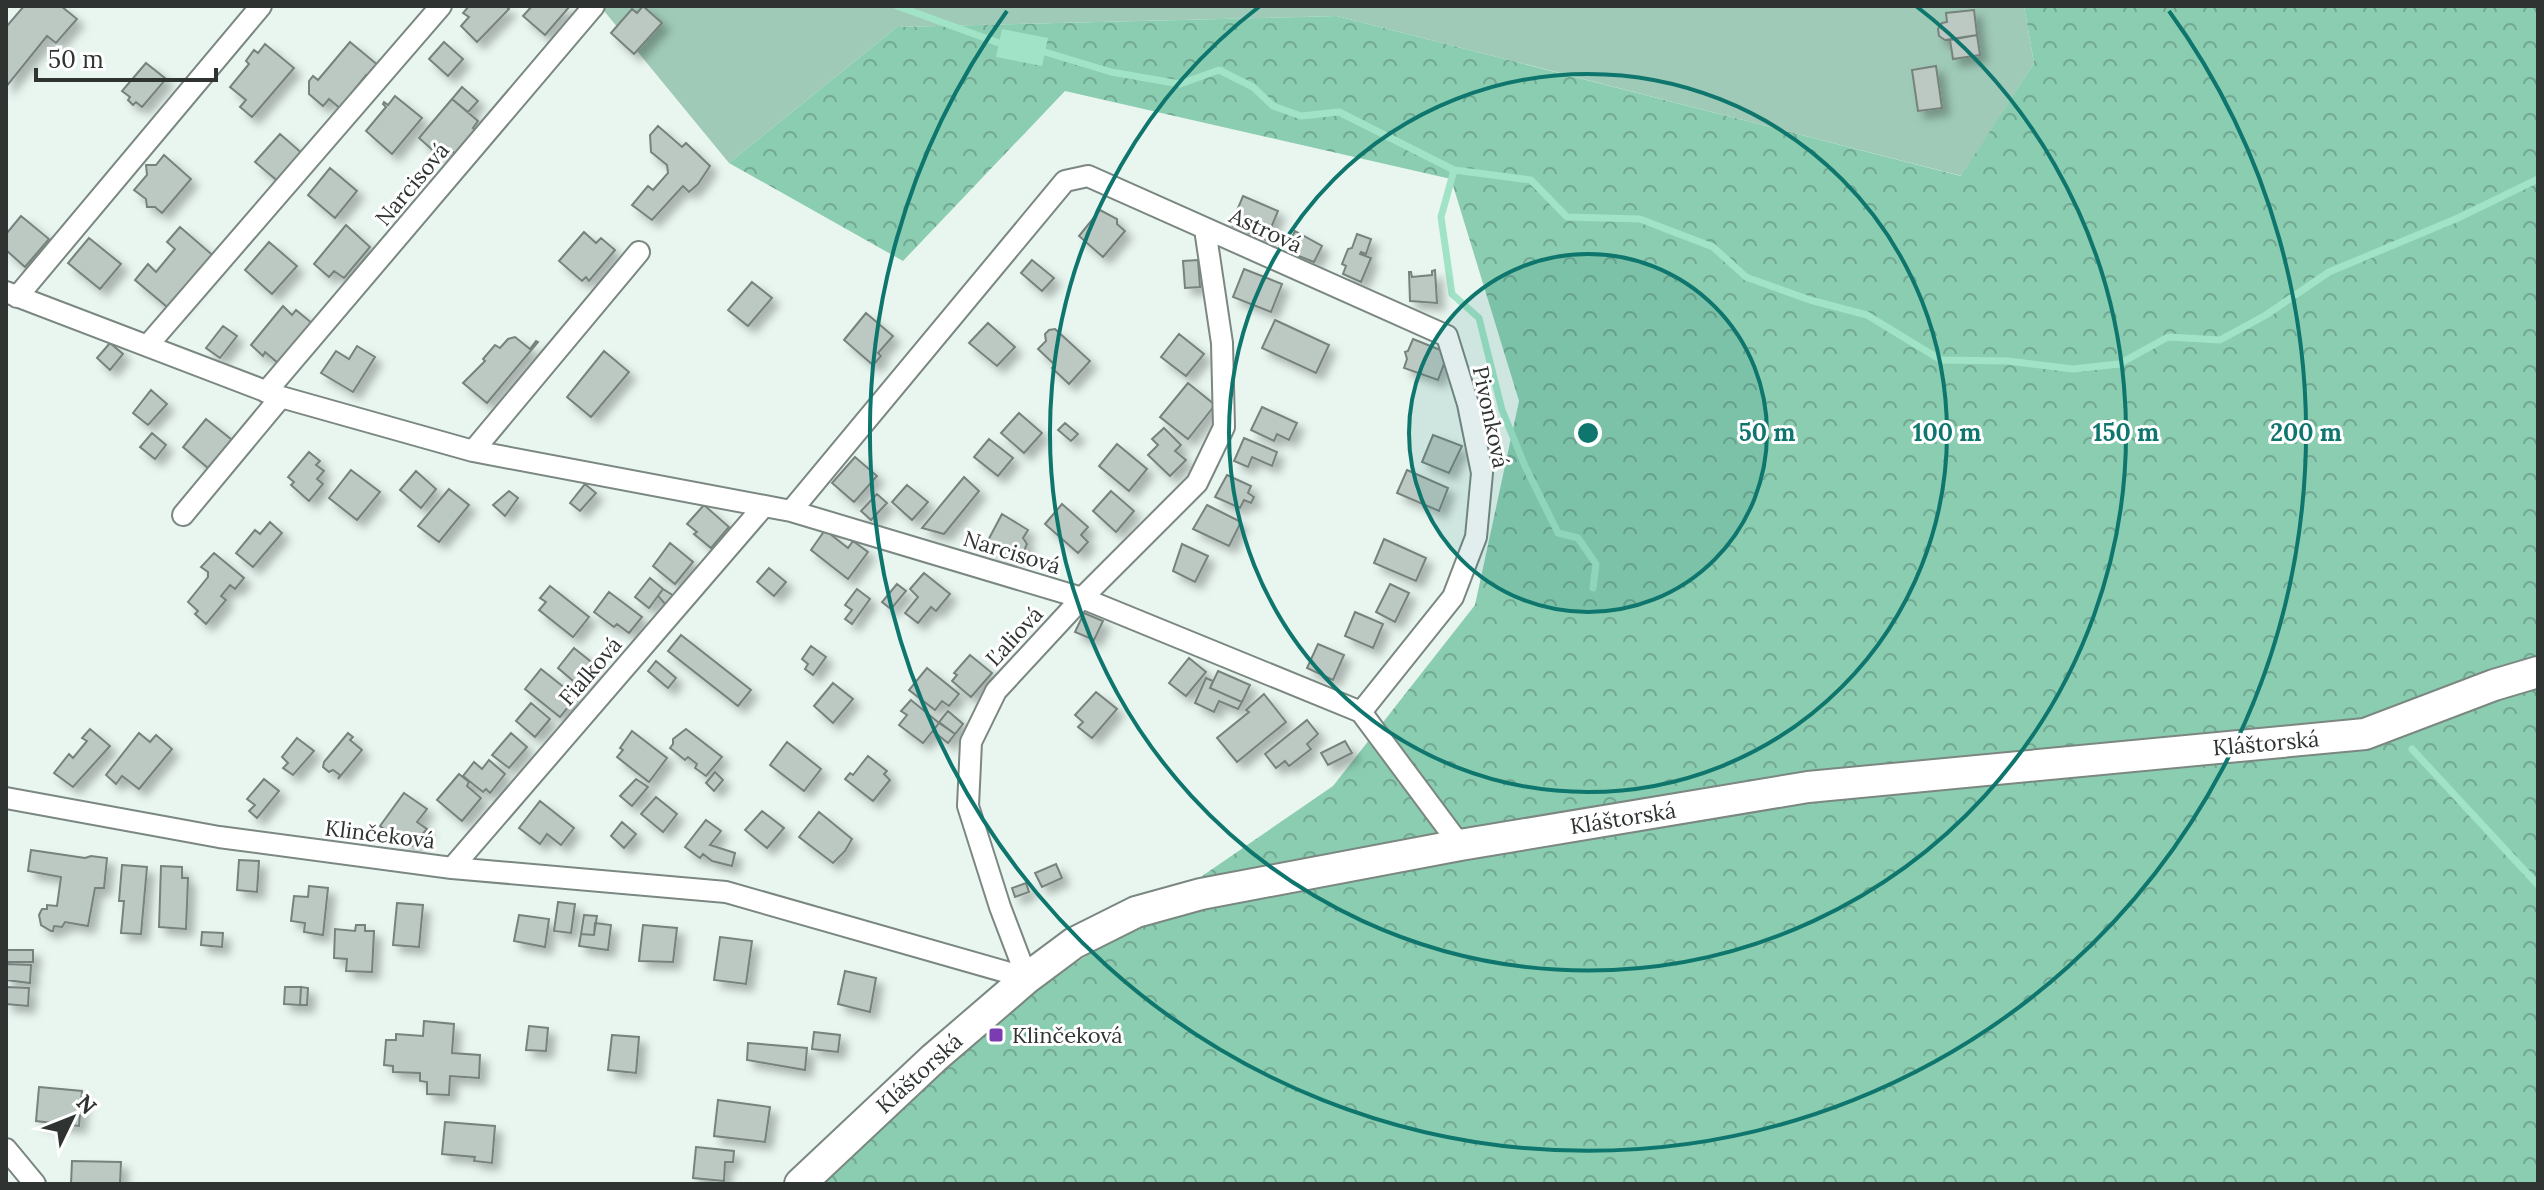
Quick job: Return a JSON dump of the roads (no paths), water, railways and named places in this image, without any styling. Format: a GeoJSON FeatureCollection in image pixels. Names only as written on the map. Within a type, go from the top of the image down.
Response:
{"type":"FeatureCollection","features":[{"type":"Feature","properties":{"kind":"street","name":"Narcisová"},"geometry":{"type":"LineString","coordinates":[[261,6],[12,294],[273,395],[473,451],[791,511],[1082,598],[1361,712]]}},
{"type":"Feature","properties":{"kind":"street"},"geometry":{"type":"LineString","coordinates":[[148,345],[441,6]]}},
{"type":"Feature","properties":{"kind":"street","name":"Narcisová"},"geometry":{"type":"LineString","coordinates":[[183,515],[273,395],[594,6]]}},
{"type":"Feature","properties":{"kind":"street","name":"Astrová"},"geometry":{"type":"LineString","coordinates":[[791,511],[1065,181],[1088,176],[1447,336]]}},
{"type":"Feature","properties":{"kind":"street","name":"Ľaliová"},"geometry":{"type":"LineString","coordinates":[[1027,978],[1000,907],[968,806],[971,742],[996,691],[1082,598],[1197,483],[1224,427],[1222,343],[1205,229]]}},
{"type":"Feature","properties":{"kind":"street"},"geometry":{"type":"LineString","coordinates":[[473,451],[639,252]]}},
{"type":"Feature","properties":{"kind":"street","name":"Pivonková"},"geometry":{"type":"LineString","coordinates":[[1361,712],[1453,597],[1476,537],[1482,473],[1468,404],[1447,336]]}},
{"type":"Feature","properties":{"kind":"street","name":"Fialková"},"geometry":{"type":"LineString","coordinates":[[452,868],[764,506]]}},
{"type":"Feature","properties":{"kind":"street","name":"Kláštorská"},"geometry":{"type":"LineString","coordinates":[[800,1184],[934,1058],[1027,978],[1074,943],[1136,912],[1201,894],[1460,845],[1808,787],[2365,734],[2494,685],[2538,672]]}},
{"type":"Feature","properties":{"kind":"street"},"geometry":{"type":"LineString","coordinates":[[1361,712],[1460,845]]}},
{"type":"Feature","properties":{"kind":"street","name":"Klinčeková"},"geometry":{"type":"LineString","coordinates":[[6,798],[219,837],[452,868],[726,892],[1027,978]]}},
{"type":"Feature","properties":{"kind":"street"},"geometry":{"type":"LineString","coordinates":[[6,1149],[35,1184]]}},
{"type":"Feature","properties":{"kind":"waterway"},"geometry":{"type":"LineString","coordinates":[[897,6],[999,43]]}},
{"type":"Feature","properties":{"kind":"waterway"},"geometry":{"type":"LineString","coordinates":[[1045,52],[1111,72],[1180,84],[1219,70],[1253,87],[1273,106],[1301,116],[1339,112],[1454,170],[1531,180],[1567,217],[1640,219],[1713,247],[1746,277],[1810,300],[1867,315],[1941,360],[2008,361],[2073,369],[2119,364],[2168,337],[2220,340],[2266,315],[2329,272],[2458,218],[2538,179]]}},
{"type":"Feature","properties":{"kind":"waterway"},"geometry":{"type":"LineString","coordinates":[[1454,170],[1441,217],[1452,294],[1479,318],[1502,410],[1525,466],[1558,533],[1578,538],[1596,564],[1593,588]]}},
{"type":"Feature","properties":{"kind":"waterway"},"geometry":{"type":"LineString","coordinates":[[2412,749],[2538,885]]}},
{"type":"Feature","properties":{"kind":"place","name":"Klinčeková"},"geometry":{"type":"Point","coordinates":[996,1035]}}]}
